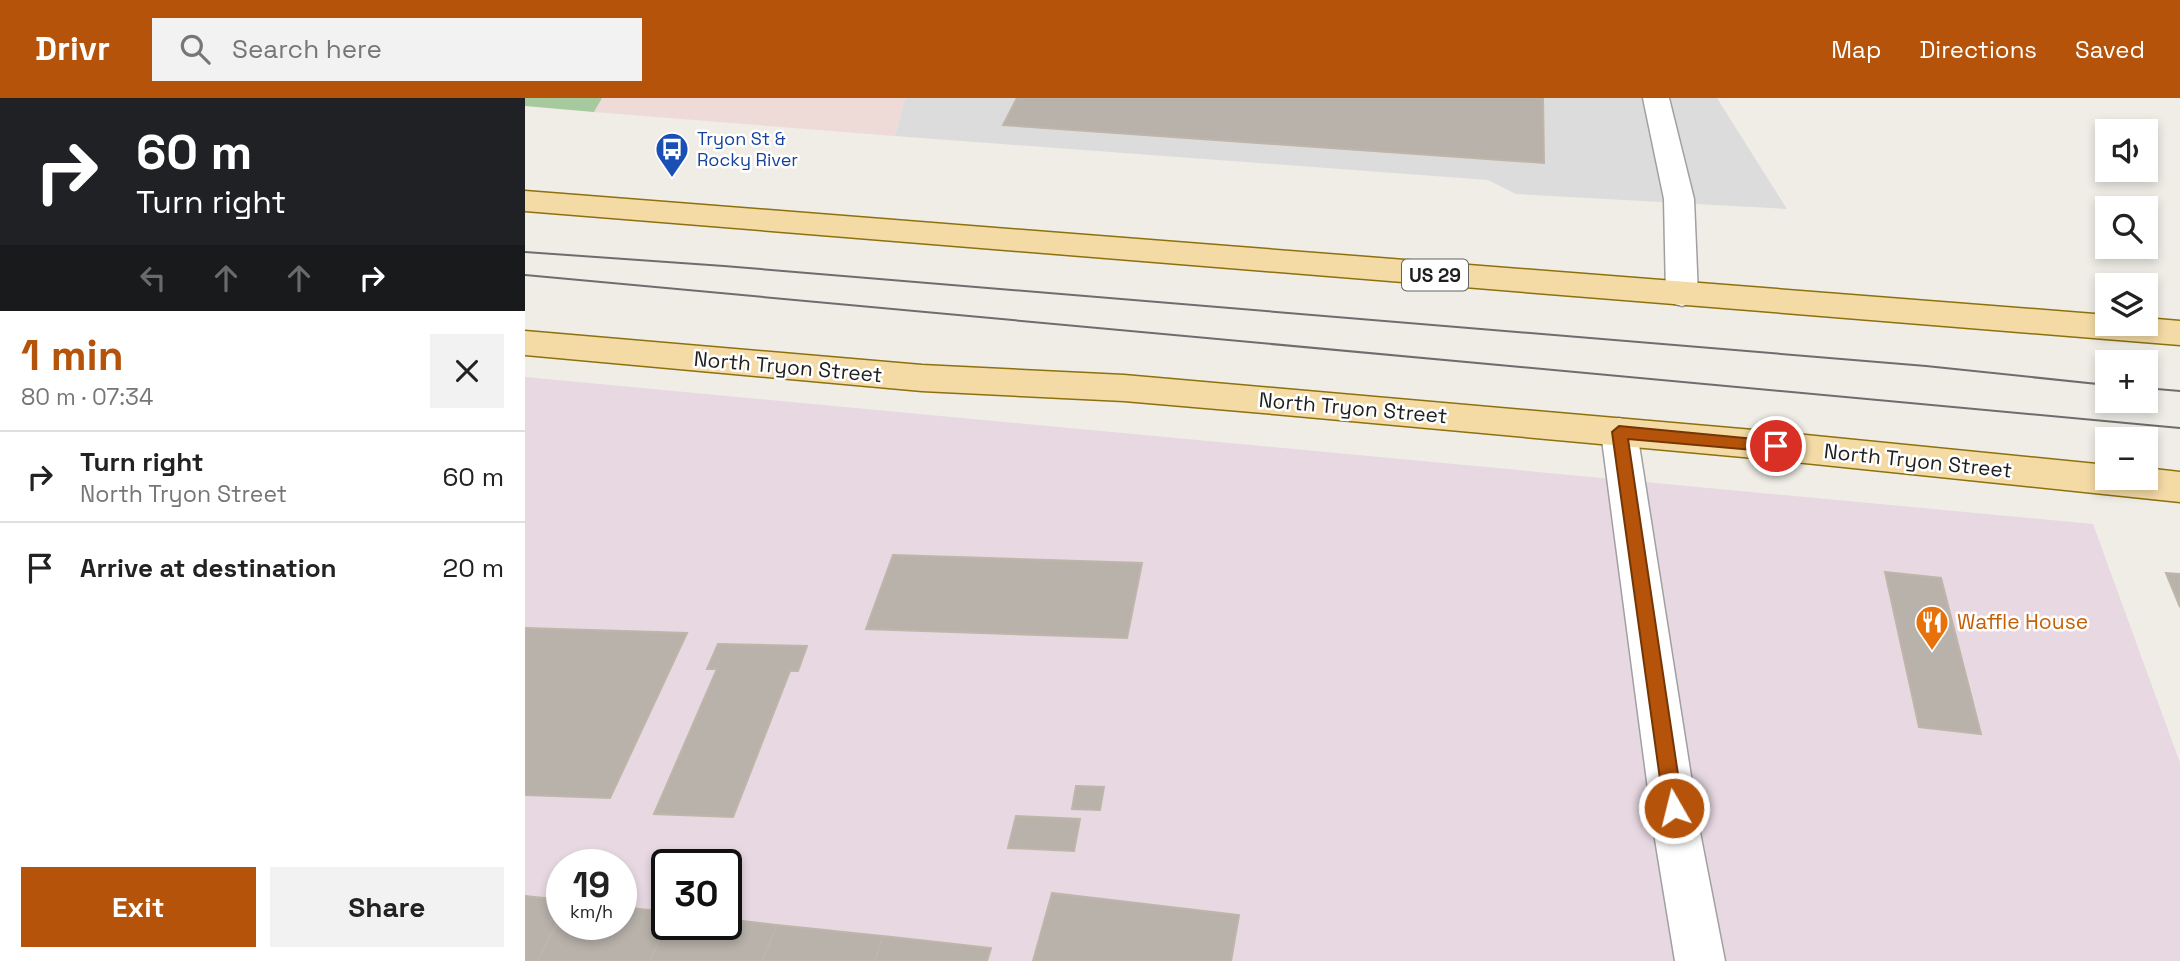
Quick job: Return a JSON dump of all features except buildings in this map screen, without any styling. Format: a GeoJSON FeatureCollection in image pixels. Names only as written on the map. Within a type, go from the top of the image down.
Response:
{"type":"FeatureCollection","features":[{"type":"Feature","properties":{"kind":"main road","name":"US 29"},"geometry":{"type":"LineString","coordinates":[[533,200],[1682,295],[2180,333]]}},
{"type":"Feature","properties":{"kind":"main road","name":"North Tryon Street"},"geometry":{"type":"LineString","coordinates":[[525,343],[922,379],[1137,389],[1619,432],[2180,487]]}},
{"type":"Feature","properties":{"kind":"street"},"geometry":{"type":"LineString","coordinates":[[1656,98],[1679,199],[1682,295]]}},
{"type":"Feature","properties":{"kind":"street"},"geometry":{"type":"LineString","coordinates":[[1619,432],[1676,827],[1700,961]]}},
{"type":"Feature","properties":{"kind":"shaded area"},"geometry":{"type":"Polygon","coordinates":[[[602,98],[905,98],[895,136],[594,112],[602,98]]]}},
{"type":"Feature","properties":{"kind":"shaded area"},"geometry":{"type":"Polygon","coordinates":[[[905,98],[1717,98],[1787,209],[1516,194],[1488,180],[895,136],[905,98]]]}},
{"type":"Feature","properties":{"kind":"shaded area"},"geometry":{"type":"Polygon","coordinates":[[[525,377],[2093,524],[2180,763],[2180,961],[525,961],[525,377]]]}},
{"type":"Feature","properties":{"kind":"green space"},"geometry":{"type":"Polygon","coordinates":[[[525,98],[602,98],[594,112],[525,106],[525,98]]]}},
{"type":"Feature","properties":{"kind":"tram line"},"geometry":{"type":"LineString","coordinates":[[525,252],[724,266],[1926,366],[2095,384]]}},
{"type":"Feature","properties":{"kind":"tram line"},"geometry":{"type":"LineString","coordinates":[[525,275],[2180,428]]}},
{"type":"Feature","properties":{"kind":"tram line"},"geometry":{"type":"LineString","coordinates":[[2158,389],[2180,391]]}},
{"type":"Feature","properties":{"kind":"place","name":"Tryon St & Rocky River"},"geometry":{"type":"Point","coordinates":[672,179]}},
{"type":"Feature","properties":{"kind":"place","name":"Waffle House"},"geometry":{"type":"Point","coordinates":[1932,652]}},
{"type":"Feature","properties":{"kind":"route"},"geometry":{"type":"LineString","coordinates":[[1674,808],[1619,432],[1776,446]]}}]}
